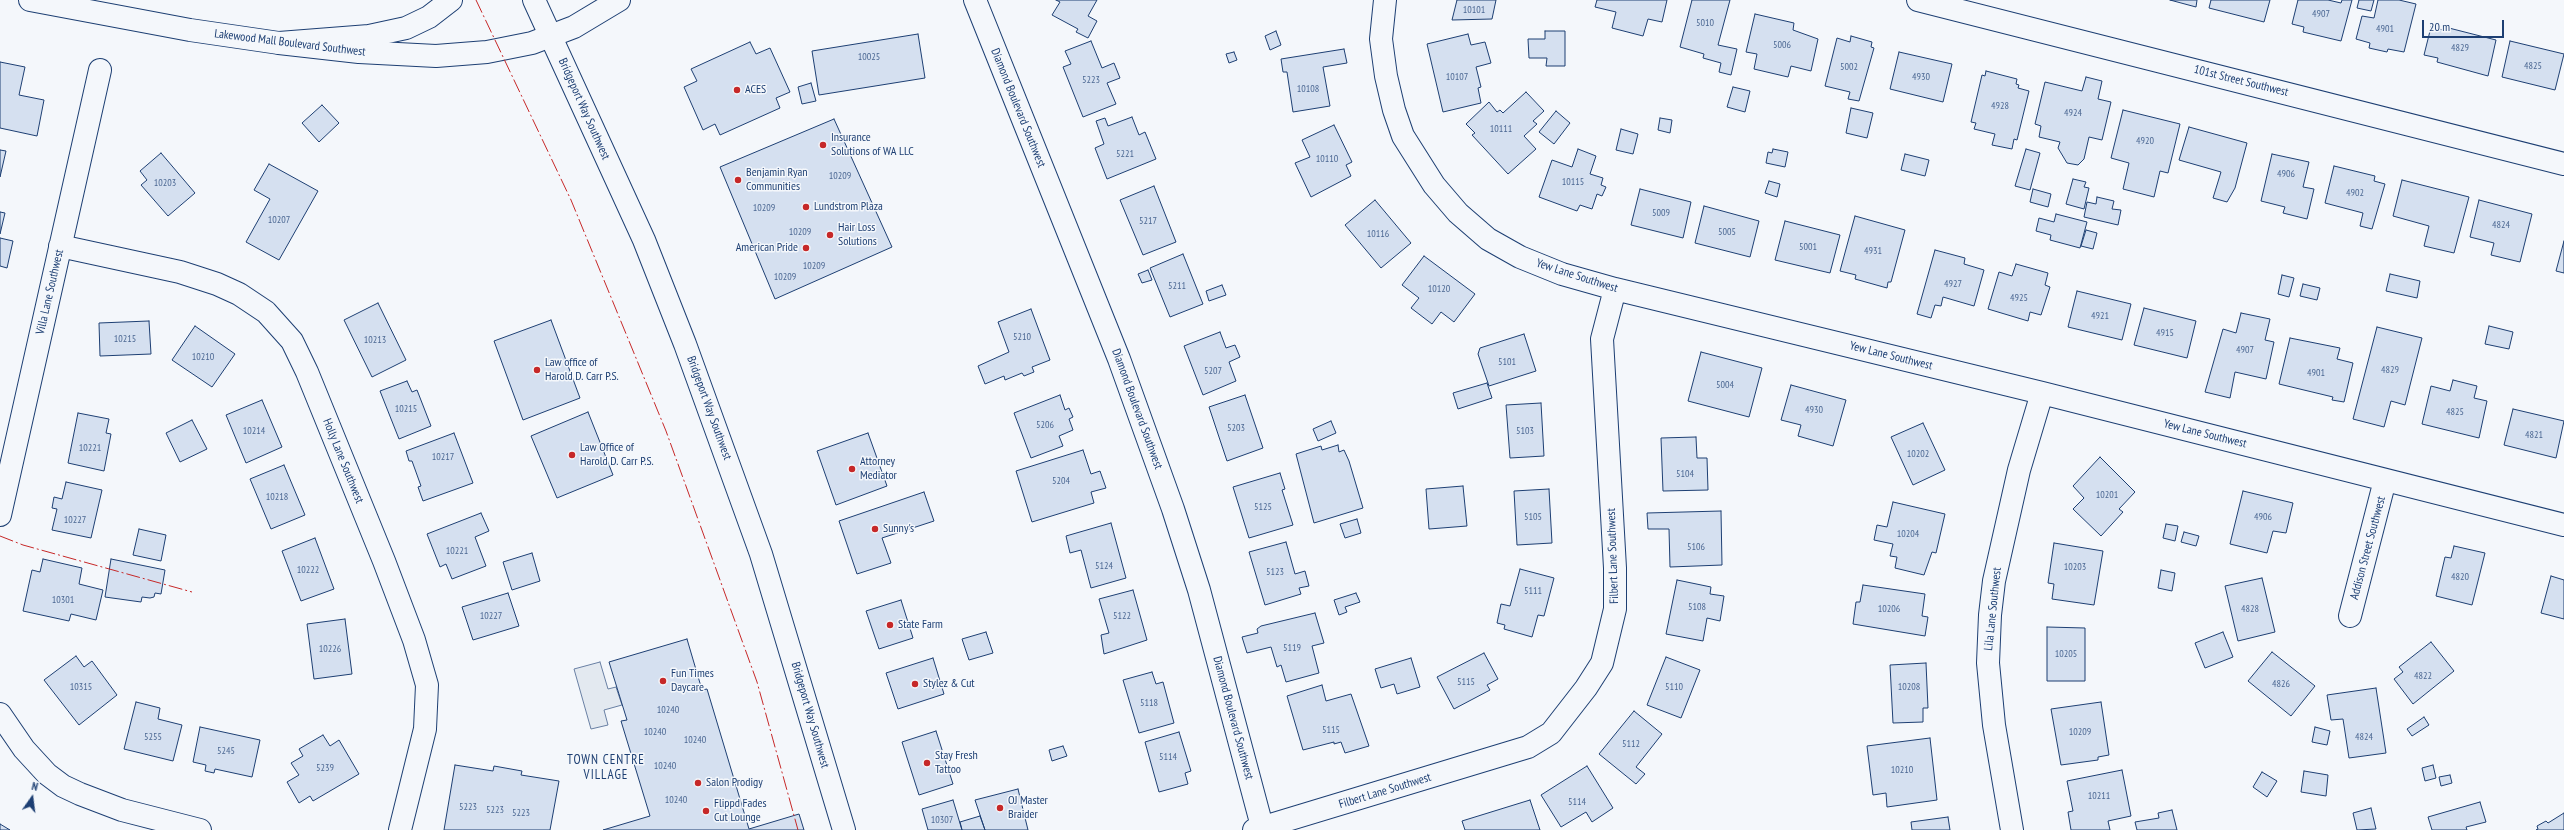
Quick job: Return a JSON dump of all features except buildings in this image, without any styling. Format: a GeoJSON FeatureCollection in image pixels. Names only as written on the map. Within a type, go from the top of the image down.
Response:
{"type":"FeatureCollection","features":[{"type":"Feature","properties":{"kind":"street","name":"Lakewood Mall Boulevard Southwest"},"geometry":{"type":"LineString","coordinates":[[30,0],[190,30],[279,43],[359,52],[436,56],[501,50],[551,36],[574,27],[619,0]]}},
{"type":"Feature","properties":{"kind":"street"},"geometry":{"type":"LineString","coordinates":[[279,43],[369,36],[406,28],[429,17],[451,0]]}},
{"type":"Feature","properties":{"kind":"street","name":"Bridgeport Way Southwest"},"geometry":{"type":"LineString","coordinates":[[534,0],[644,240],[724,449],[775,599],[844,830]]}},
{"type":"Feature","properties":{"kind":"street","name":"Diamond Boulevard Southwest"},"geometry":{"type":"LineString","coordinates":[[975,0],[1119,359],[1173,509],[1199,590],[1260,829]]}},
{"type":"Feature","properties":{"kind":"street","name":"Yew Lane Southwest"},"geometry":{"type":"LineString","coordinates":[[1385,0],[1381,40],[1394,110],[1403,136],[1434,185],[1458,213],[1488,238],[1520,257],[1555,271],[1615,290],[2042,393],[2564,524]]}},
{"type":"Feature","properties":{"kind":"street","name":"101st Street Southwest"},"geometry":{"type":"LineString","coordinates":[[1918,0],[1940,3],[2564,164]]}},
{"type":"Feature","properties":{"kind":"street","name":"Villa Lane Southwest"},"geometry":{"type":"LineString","coordinates":[[0,515],[100,70]]}},
{"type":"Feature","properties":{"kind":"street","name":"Holly Lane Southwest"},"geometry":{"type":"LineString","coordinates":[[60,246],[180,272],[217,284],[239,294],[266,312],[292,341],[307,372],[384,561],[414,640],[427,685],[425,729],[400,830]]}},
{"type":"Feature","properties":{"kind":"street","name":"Filbert Lane Southwest"},"geometry":{"type":"LineString","coordinates":[[1260,829],[1528,747],[1551,733],[1586,688],[1602,663],[1615,609],[1615,568],[1602,339],[1615,290]]}},
{"type":"Feature","properties":{"kind":"street","name":"Lila Lane Southwest"},"geometry":{"type":"LineString","coordinates":[[2012,830],[1994,725],[1988,663],[1990,615],[1994,581],[2019,470],[2042,393]]}},
{"type":"Feature","properties":{"kind":"street","name":"Addison Street Southwest"},"geometry":{"type":"LineString","coordinates":[[2350,616],[2385,480]]}},
{"type":"Feature","properties":{"kind":"street"},"geometry":{"type":"LineString","coordinates":[[0,714],[6,736],[48,774],[80,794],[122,810],[200,830]]}},
{"type":"Feature","properties":{"kind":"shaded area"},"geometry":{"type":"Polygon","coordinates":[[[600,662],[608,689],[616,687],[622,705],[604,710],[608,725],[591,729],[574,669],[600,662]]]}},
{"type":"Feature","properties":{"kind":"power"},"geometry":{"type":"LineString","coordinates":[[476,0],[571,200],[666,431],[757,682],[798,830]]}},
{"type":"Feature","properties":{"kind":"power"},"geometry":{"type":"LineString","coordinates":[[0,536],[23,545],[192,592]]}},
{"type":"Feature","properties":{"kind":"place","name":"ACES"},"geometry":{"type":"Point","coordinates":[737,90]}},
{"type":"Feature","properties":{"kind":"place","name":"Insurance Solutions of WA LLC"},"geometry":{"type":"Point","coordinates":[823,145]}},
{"type":"Feature","properties":{"kind":"place","name":"Benjamin Ryan Communities"},"geometry":{"type":"Point","coordinates":[738,180]}},
{"type":"Feature","properties":{"kind":"place","name":"Lundstrom Plaza"},"geometry":{"type":"Point","coordinates":[806,207]}},
{"type":"Feature","properties":{"kind":"place","name":"Hair Loss Solutions"},"geometry":{"type":"Point","coordinates":[830,235]}},
{"type":"Feature","properties":{"kind":"place","name":"American Pride"},"geometry":{"type":"Point","coordinates":[806,248]}},
{"type":"Feature","properties":{"kind":"place","name":"Law office of Harold D. Carr P.S."},"geometry":{"type":"Point","coordinates":[537,370]}},
{"type":"Feature","properties":{"kind":"place","name":"Law Office of Harold D. Carr P.S."},"geometry":{"type":"Point","coordinates":[572,455]}},
{"type":"Feature","properties":{"kind":"place","name":"Attorney Mediator"},"geometry":{"type":"Point","coordinates":[852,469]}},
{"type":"Feature","properties":{"kind":"place","name":"Sunny's"},"geometry":{"type":"Point","coordinates":[875,529]}},
{"type":"Feature","properties":{"kind":"place","name":"State Farm"},"geometry":{"type":"Point","coordinates":[890,625]}},
{"type":"Feature","properties":{"kind":"place","name":"Fun Times Daycare"},"geometry":{"type":"Point","coordinates":[663,681]}},
{"type":"Feature","properties":{"kind":"place","name":"Stylez & Cut"},"geometry":{"type":"Point","coordinates":[915,684]}},
{"type":"Feature","properties":{"kind":"place","name":"Stay Fresh Tattoo"},"geometry":{"type":"Point","coordinates":[927,763]}},
{"type":"Feature","properties":{"kind":"place","name":"Salon Prodigy"},"geometry":{"type":"Point","coordinates":[698,783]}},
{"type":"Feature","properties":{"kind":"place","name":"OJ Master Braider"},"geometry":{"type":"Point","coordinates":[1000,808]}},
{"type":"Feature","properties":{"kind":"place","name":"Flippd Fades Cut Lounge"},"geometry":{"type":"Point","coordinates":[706,811]}},
{"type":"Feature","properties":{"kind":"district","name":"TOWN CENTRE VILLAGE"},"geometry":{"type":"Point","coordinates":[606,768]}}]}
